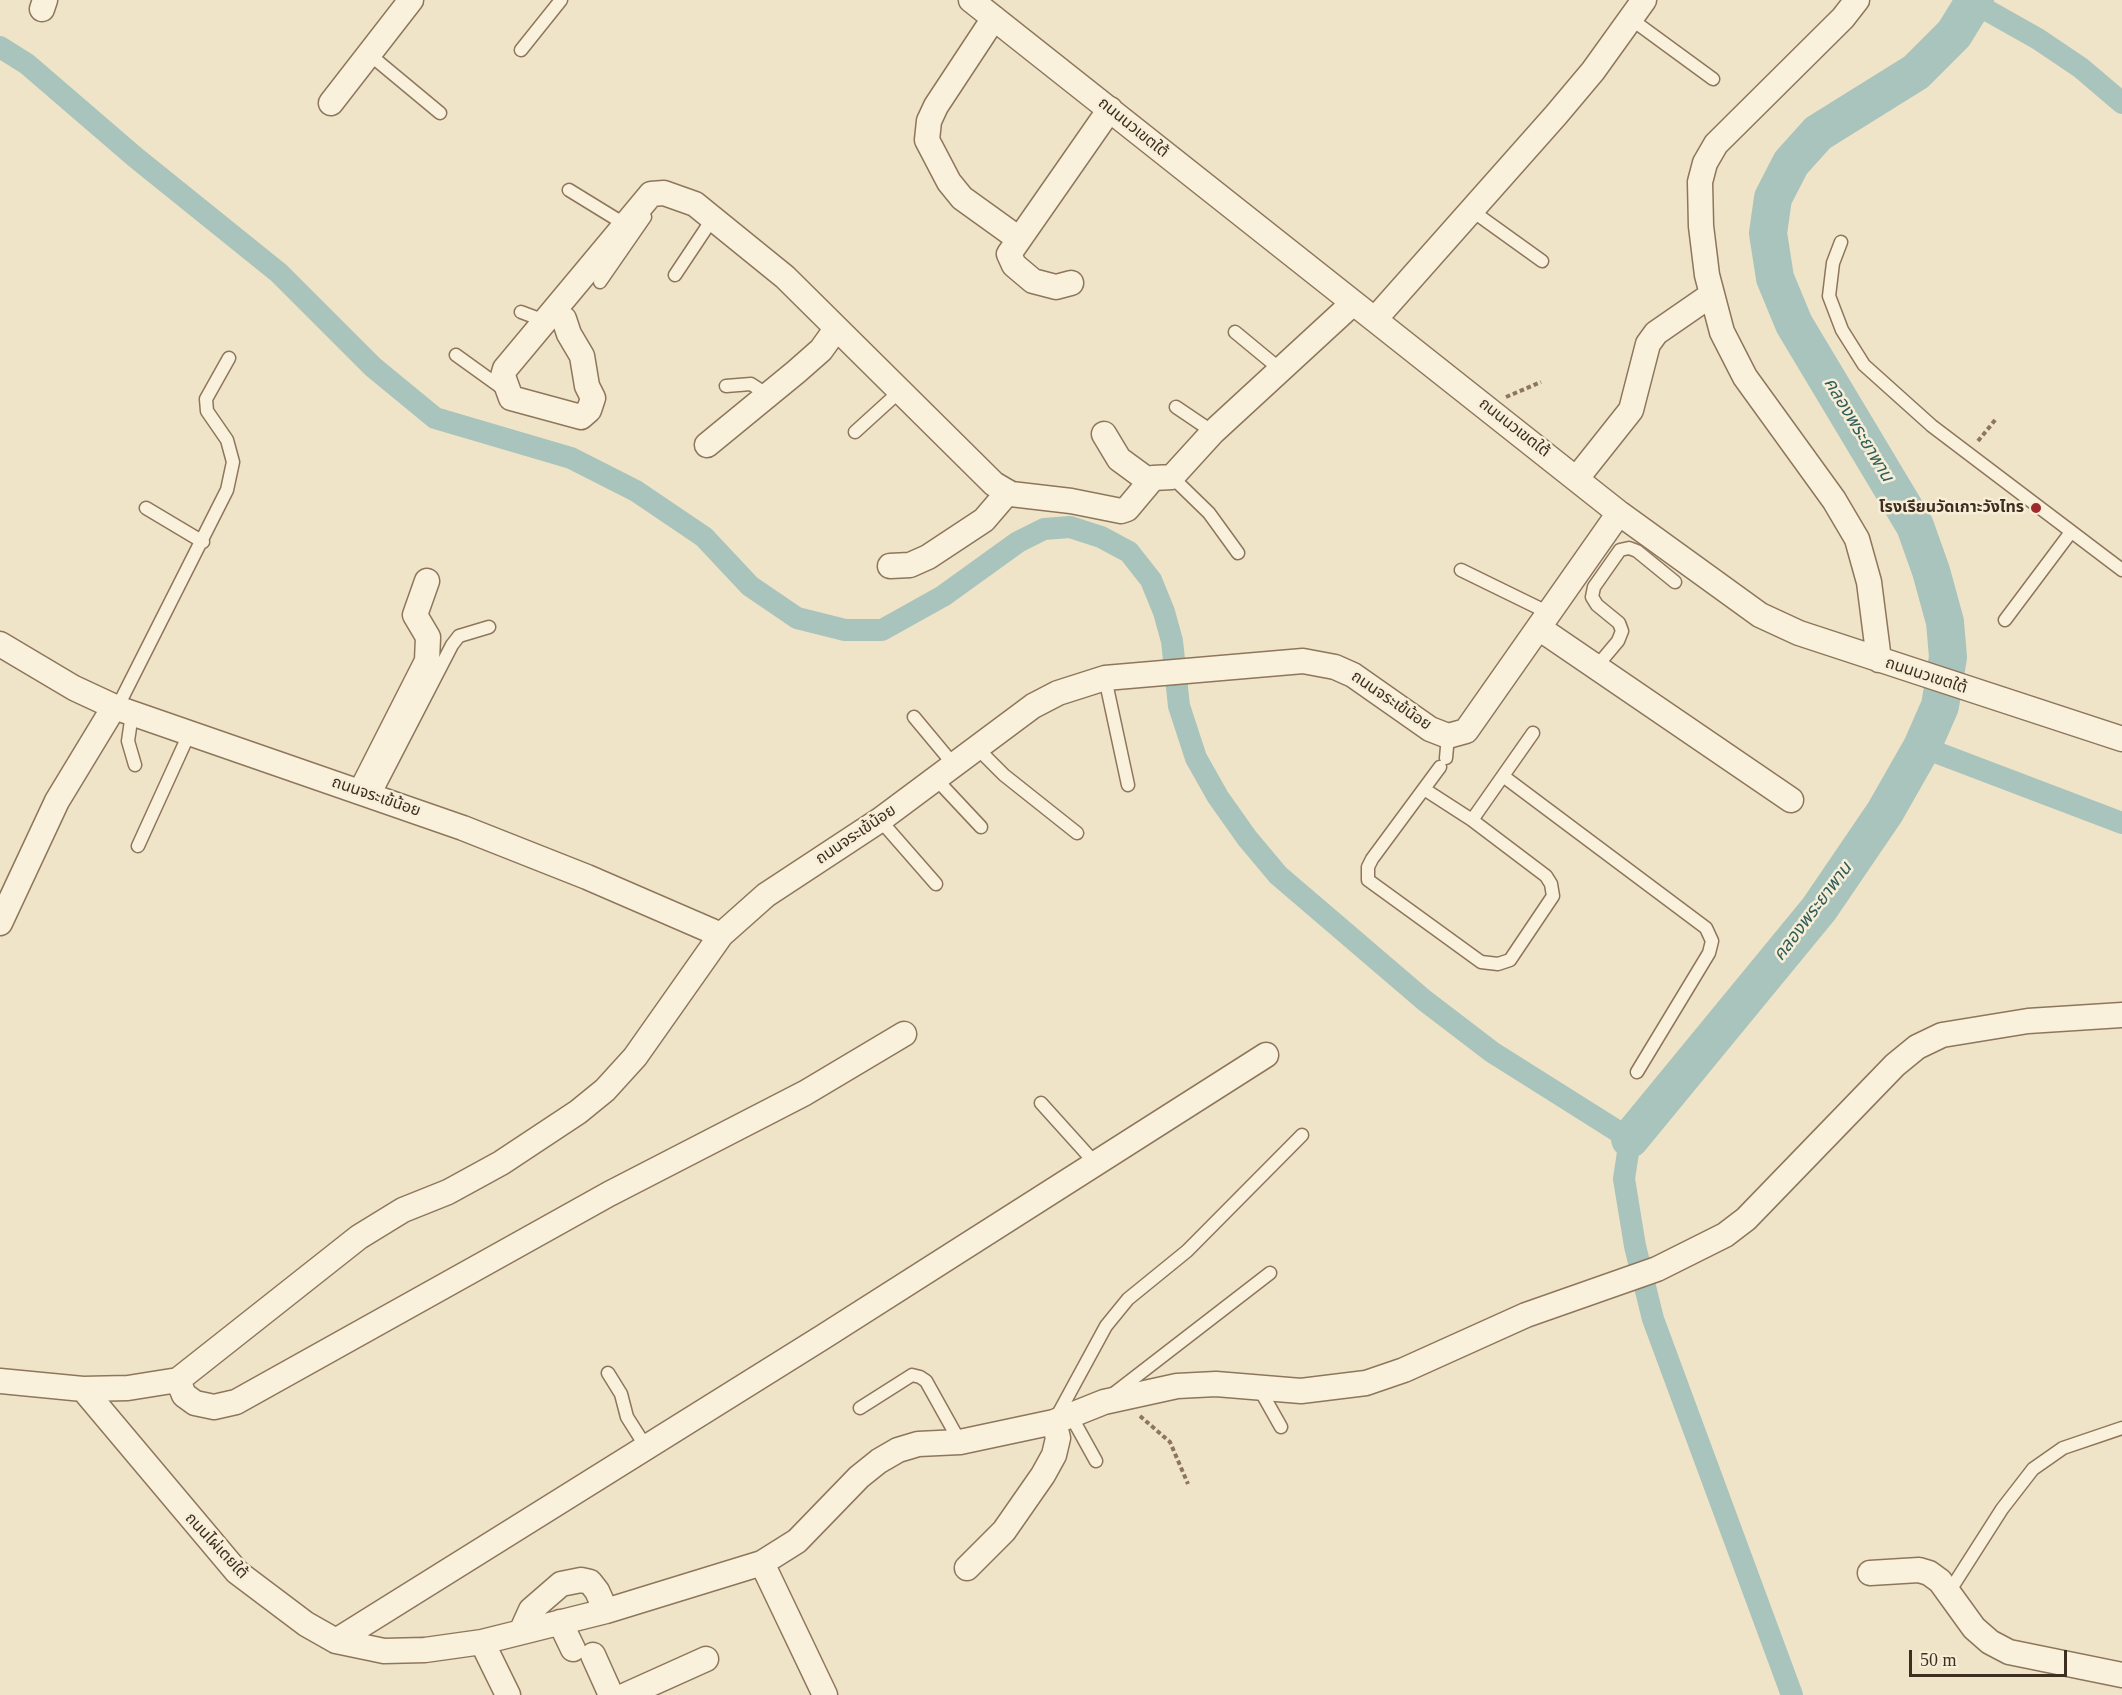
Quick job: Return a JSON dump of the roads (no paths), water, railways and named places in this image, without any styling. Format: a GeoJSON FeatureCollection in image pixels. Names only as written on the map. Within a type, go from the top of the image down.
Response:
{"type":"FeatureCollection","features":[{"type":"Feature","properties":{"kind":"street","name":"ถนนนวเขตใต้"},"geometry":{"type":"LineString","coordinates":[[971,0],[1352,304],[1376,318],[1619,513],[1760,615],[1799,633],[2122,739]]}},
{"type":"Feature","properties":{"kind":"street"},"geometry":{"type":"LineString","coordinates":[[1857,0],[1843,18],[1716,144],[1705,164],[1700,182],[1701,226],[1709,285],[1722,332],[1745,377],[1834,500],[1857,539],[1887,663]]}},
{"type":"Feature","properties":{"kind":"street"},"geometry":{"type":"LineString","coordinates":[[331,103],[410,1]]}},
{"type":"Feature","properties":{"kind":"street"},"geometry":{"type":"LineString","coordinates":[[1376,318],[1556,115],[1638,9]]}},
{"type":"Feature","properties":{"kind":"street"},"geometry":{"type":"LineString","coordinates":[[994,18],[936,106],[929,121],[927,140],[949,182],[962,198],[1019,239]]}},
{"type":"Feature","properties":{"kind":"street"},"geometry":{"type":"LineString","coordinates":[[1071,283],[1056,287],[1042,285],[1014,265],[1009,254],[1110,109]]}},
{"type":"Feature","properties":{"kind":"street"},"geometry":{"type":"LineString","coordinates":[[548,317],[564,319],[569,334],[582,356],[587,386],[593,399],[589,410],[581,417],[572,417],[511,398],[503,376],[505,369],[548,317],[626,225],[651,194],[657,192],[670,195],[695,204],[785,277],[899,392],[955,443],[981,472],[1008,492],[1121,511],[1127,509],[1213,432],[1352,304]]}},
{"type":"Feature","properties":{"kind":"street"},"geometry":{"type":"LineString","coordinates":[[1577,478],[1631,410],[1648,344],[1656,333],[1709,285]]}},
{"type":"Feature","properties":{"kind":"street"},"geometry":{"type":"LineString","coordinates":[[707,445],[820,350],[836,329]]}},
{"type":"Feature","properties":{"kind":"street"},"geometry":{"type":"LineString","coordinates":[[1104,434],[1119,459],[1160,479]]}},
{"type":"Feature","properties":{"kind":"street"},"geometry":{"type":"LineString","coordinates":[[890,566],[910,565],[928,557],[984,520],[1008,492]]}},
{"type":"Feature","properties":{"kind":"street","name":"ถนนจระเข้น้อย"},"geometry":{"type":"LineString","coordinates":[[0,644],[74,688],[121,709],[367,794],[587,877],[721,935],[766,896],[880,820],[1033,706],[1058,693],[1105,678],[1303,661],[1335,667],[1353,675],[1430,729],[1444,754],[1466,731],[1619,513]]}},
{"type":"Feature","properties":{"kind":"street"},"geometry":{"type":"LineString","coordinates":[[367,794],[427,661],[428,637],[415,615],[427,581]]}},
{"type":"Feature","properties":{"kind":"street"},"geometry":{"type":"LineString","coordinates":[[1544,621],[1598,666],[1791,800]]}},
{"type":"Feature","properties":{"kind":"street"},"geometry":{"type":"LineString","coordinates":[[0,923],[57,801],[121,709]]}},
{"type":"Feature","properties":{"kind":"street"},"geometry":{"type":"LineString","coordinates":[[0,1382],[83,1389],[128,1388],[178,1380],[359,1237],[403,1210],[448,1192],[501,1164],[578,1112],[605,1090],[635,1057],[721,935]]}},
{"type":"Feature","properties":{"kind":"street","name":"ถนนไผ่เตยใต้"},"geometry":{"type":"LineString","coordinates":[[83,1389],[237,1572],[306,1624],[336,1641],[384,1651],[425,1650],[482,1642],[606,1611],[762,1563],[797,1541],[859,1477],[879,1461],[898,1450],[918,1444],[960,1442],[1063,1419],[1111,1400],[1177,1386],[1216,1384],[1301,1391],[1366,1383],[1404,1370],[1526,1315],[1657,1269],[1725,1235],[1746,1219],[1895,1065],[1917,1047],[1942,1035],[1967,1030],[2028,1021],[2122,1015]]}},
{"type":"Feature","properties":{"kind":"street"},"geometry":{"type":"LineString","coordinates":[[178,1380],[184,1395],[195,1403],[214,1407],[236,1402],[609,1194],[805,1093],[904,1034]]}},
{"type":"Feature","properties":{"kind":"street"},"geometry":{"type":"LineString","coordinates":[[336,1641],[1266,1055]]}},
{"type":"Feature","properties":{"kind":"street"},"geometry":{"type":"LineString","coordinates":[[967,1568],[1004,1531],[1043,1475],[1054,1455],[1063,1419]]}},
{"type":"Feature","properties":{"kind":"street"},"geometry":{"type":"LineString","coordinates":[[762,1563],[825,1695]]}},
{"type":"Feature","properties":{"kind":"street"},"geometry":{"type":"LineString","coordinates":[[1870,1573],[1919,1570],[1940,1581],[1974,1628],[1990,1642],[2009,1652],[2122,1675]]}},
{"type":"Feature","properties":{"kind":"street"},"geometry":{"type":"LineString","coordinates":[[521,1632],[531,1610],[561,1584],[581,1580],[590,1582],[606,1611]]}},
{"type":"Feature","properties":{"kind":"street"},"geometry":{"type":"LineString","coordinates":[[568,1620],[583,1652],[611,1695]]}},
{"type":"Feature","properties":{"kind":"street"},"geometry":{"type":"LineString","coordinates":[[482,1642],[508,1695]]}},
{"type":"Feature","properties":{"kind":"street"},"geometry":{"type":"LineString","coordinates":[[583,1652],[594,1695]]}},
{"type":"Feature","properties":{"kind":"street"},"geometry":{"type":"LineString","coordinates":[[626,1695],[706,1659]]}},
{"type":"Feature","properties":{"kind":"lane"},"geometry":{"type":"LineString","coordinates":[[520,50],[561,0]]}},
{"type":"Feature","properties":{"kind":"lane"},"geometry":{"type":"LineString","coordinates":[[1638,9],[1713,79]]}},
{"type":"Feature","properties":{"kind":"lane"},"geometry":{"type":"LineString","coordinates":[[369,54],[440,113]]}},
{"type":"Feature","properties":{"kind":"lane"},"geometry":{"type":"LineString","coordinates":[[569,190],[626,225]]}},
{"type":"Feature","properties":{"kind":"lane"},"geometry":{"type":"LineString","coordinates":[[600,282],[644,218],[656,204],[670,195]]}},
{"type":"Feature","properties":{"kind":"lane"},"geometry":{"type":"LineString","coordinates":[[1470,210],[1542,261]]}},
{"type":"Feature","properties":{"kind":"lane"},"geometry":{"type":"LineString","coordinates":[[675,275],[713,218]]}},
{"type":"Feature","properties":{"kind":"lane"},"geometry":{"type":"LineString","coordinates":[[1841,242],[1833,263],[1829,296],[1842,330],[1864,365],[1907,405],[2122,570]]}},
{"type":"Feature","properties":{"kind":"lane"},"geometry":{"type":"LineString","coordinates":[[521,312],[548,317]]}},
{"type":"Feature","properties":{"kind":"lane"},"geometry":{"type":"LineString","coordinates":[[1235,332],[1281,370]]}},
{"type":"Feature","properties":{"kind":"lane"},"geometry":{"type":"LineString","coordinates":[[456,355],[507,392]]}},
{"type":"Feature","properties":{"kind":"lane"},"geometry":{"type":"LineString","coordinates":[[135,765],[121,709],[227,490],[232,462],[227,440],[207,411],[206,399],[229,358]]}},
{"type":"Feature","properties":{"kind":"lane"},"geometry":{"type":"LineString","coordinates":[[726,386],[751,384],[768,395]]}},
{"type":"Feature","properties":{"kind":"lane"},"geometry":{"type":"LineString","coordinates":[[855,432],[899,392]]}},
{"type":"Feature","properties":{"kind":"lane"},"geometry":{"type":"LineString","coordinates":[[1176,407],[1213,432]]}},
{"type":"Feature","properties":{"kind":"lane"},"geometry":{"type":"LineString","coordinates":[[1160,479],[1209,513],[1238,553]]}},
{"type":"Feature","properties":{"kind":"lane"},"geometry":{"type":"LineString","coordinates":[[146,508],[202,542]]}},
{"type":"Feature","properties":{"kind":"lane"},"geometry":{"type":"LineString","coordinates":[[2005,620],[2071,532]]}},
{"type":"Feature","properties":{"kind":"lane"},"geometry":{"type":"LineString","coordinates":[[1598,666],[1618,641],[1622,631],[1619,623],[1597,605],[1592,597],[1594,587],[1620,550],[1629,548],[1637,551],[1675,582]]}},
{"type":"Feature","properties":{"kind":"lane"},"geometry":{"type":"LineString","coordinates":[[1461,570],[1544,621]]}},
{"type":"Feature","properties":{"kind":"lane"},"geometry":{"type":"LineString","coordinates":[[367,794],[452,645],[459,636],[489,627]]}},
{"type":"Feature","properties":{"kind":"lane"},"geometry":{"type":"LineString","coordinates":[[1105,678],[1128,785]]}},
{"type":"Feature","properties":{"kind":"lane"},"geometry":{"type":"LineString","coordinates":[[914,717],[945,772],[981,827]]}},
{"type":"Feature","properties":{"kind":"lane"},"geometry":{"type":"LineString","coordinates":[[1473,820],[1533,733]]}},
{"type":"Feature","properties":{"kind":"lane"},"geometry":{"type":"LineString","coordinates":[[138,846],[189,734]]}},
{"type":"Feature","properties":{"kind":"lane"},"geometry":{"type":"LineString","coordinates":[[977,748],[1004,775],[1077,833]]}},
{"type":"Feature","properties":{"kind":"lane"},"geometry":{"type":"LineString","coordinates":[[1424,789],[1473,820],[1546,876],[1551,884],[1553,896],[1527,938],[1510,960],[1498,964],[1482,962],[1368,880],[1368,867],[1372,859],[1424,789],[1444,754]]}},
{"type":"Feature","properties":{"kind":"lane"},"geometry":{"type":"LineString","coordinates":[[1503,776],[1706,928],[1712,941],[1709,953],[1637,1072]]}},
{"type":"Feature","properties":{"kind":"lane"},"geometry":{"type":"LineString","coordinates":[[880,820],[936,884]]}},
{"type":"Feature","properties":{"kind":"lane"},"geometry":{"type":"LineString","coordinates":[[1041,1103],[1096,1164]]}},
{"type":"Feature","properties":{"kind":"lane"},"geometry":{"type":"LineString","coordinates":[[1096,1461],[1063,1419],[1106,1326],[1128,1299],[1187,1251],[1302,1135]]}},
{"type":"Feature","properties":{"kind":"lane"},"geometry":{"type":"LineString","coordinates":[[1111,1400],[1270,1273]]}},
{"type":"Feature","properties":{"kind":"lane"},"geometry":{"type":"LineString","coordinates":[[608,1372],[621,1394],[627,1417],[646,1447]]}},
{"type":"Feature","properties":{"kind":"lane"},"geometry":{"type":"LineString","coordinates":[[860,1408],[912,1375],[920,1377],[926,1381],[960,1442]]}},
{"type":"Feature","properties":{"kind":"lane"},"geometry":{"type":"LineString","coordinates":[[1259,1388],[1281,1427]]}},
{"type":"Feature","properties":{"kind":"lane"},"geometry":{"type":"LineString","coordinates":[[1949,1592],[2002,1509],[2033,1469],[2063,1448],[2122,1428]]}},
{"type":"Feature","properties":{"kind":"waterway","name":"คลองพระยาพาน"},"geometry":{"type":"LineString","coordinates":[[1630,1139],[1819,909],[1885,812],[1922,747],[1940,706],[1948,657],[1945,622],[1931,571],[1915,526],[1794,324],[1775,278],[1768,233],[1773,198],[1791,163],[1818,133],[1916,72],[1954,34],[1975,0]]}},
{"type":"Feature","properties":{"kind":"waterway"},"geometry":{"type":"LineString","coordinates":[[1974,3],[2038,39],[2081,68],[2122,103]]}},
{"type":"Feature","properties":{"kind":"waterway"},"geometry":{"type":"LineString","coordinates":[[0,47],[27,64],[135,157],[279,273],[373,367],[435,418],[571,458],[636,491],[704,537],[750,586],[797,618],[845,630],[882,630],[943,596],[1018,542],[1044,529],[1070,527],[1101,537],[1129,552],[1151,580],[1164,612],[1172,641],[1179,706],[1196,758],[1218,797],[1247,838],[1278,875],[1424,1000],[1492,1052],[1630,1139],[1624,1179],[1635,1246],[1653,1319],[1792,1695]]}},
{"type":"Feature","properties":{"kind":"waterway"},"geometry":{"type":"LineString","coordinates":[[1922,747],[2122,823]]}},
{"type":"Feature","properties":{"kind":"place","name":"โรงเรียนวัดเกาะวังไทร"},"geometry":{"type":"Point","coordinates":[2036,508]}}]}
